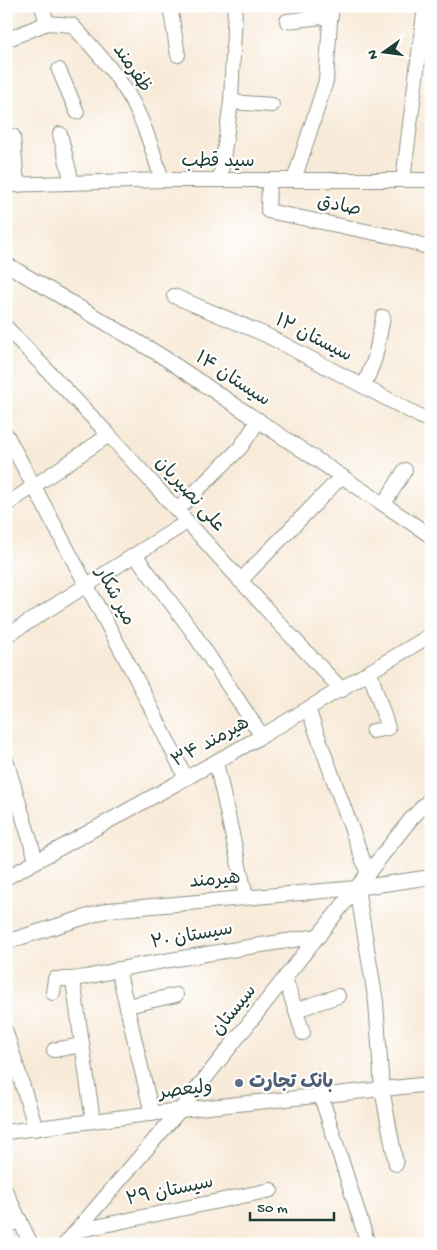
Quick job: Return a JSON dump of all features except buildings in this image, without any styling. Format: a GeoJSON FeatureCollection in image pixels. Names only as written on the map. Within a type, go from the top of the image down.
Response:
{"type":"FeatureCollection","features":[{"type":"Feature","properties":{"kind":"street"},"geometry":{"type":"LineString","coordinates":[[6,40],[47,23],[42,6]]}},
{"type":"Feature","properties":{"kind":"street"},"geometry":{"type":"LineString","coordinates":[[170,6],[178,55]]}},
{"type":"Feature","properties":{"kind":"street"},"geometry":{"type":"LineString","coordinates":[[220,180],[230,102],[235,6]]}},
{"type":"Feature","properties":{"kind":"street"},"geometry":{"type":"LineString","coordinates":[[403,180],[425,6]]}},
{"type":"Feature","properties":{"kind":"street"},"geometry":{"type":"LineString","coordinates":[[287,21],[331,11],[326,81],[294,180]]}},
{"type":"Feature","properties":{"kind":"street","name":"ظفرمند"},"geometry":{"type":"LineString","coordinates":[[47,23],[72,25],[94,48],[128,94],[148,136],[162,180]]}},
{"type":"Feature","properties":{"kind":"street"},"geometry":{"type":"LineString","coordinates":[[60,70],[77,112]]}},
{"type":"Feature","properties":{"kind":"street"},"geometry":{"type":"LineString","coordinates":[[230,102],[272,105]]}},
{"type":"Feature","properties":{"kind":"street"},"geometry":{"type":"LineString","coordinates":[[60,134],[72,183]]}},
{"type":"Feature","properties":{"kind":"street"},"geometry":{"type":"LineString","coordinates":[[12,185],[13,136]]}},
{"type":"Feature","properties":{"kind":"street","name":"سید قطب"},"geometry":{"type":"LineString","coordinates":[[12,185],[162,180],[431,180]]}},
{"type":"Feature","properties":{"kind":"street","name":"صادق"},"geometry":{"type":"LineString","coordinates":[[269,180],[268,211],[395,237],[431,248]]}},
{"type":"Feature","properties":{"kind":"street","name":"سیستان ۱۴"},"geometry":{"type":"LineString","coordinates":[[6,264],[160,355],[431,536]]}},
{"type":"Feature","properties":{"kind":"street","name":"سیستان ۱۲"},"geometry":{"type":"LineString","coordinates":[[174,296],[266,335],[431,422]]}},
{"type":"Feature","properties":{"kind":"street"},"geometry":{"type":"LineString","coordinates":[[364,386],[375,358],[383,317]]}},
{"type":"Feature","properties":{"kind":"street","name":"علی نصیریان"},"geometry":{"type":"LineString","coordinates":[[6,327],[109,435],[240,581],[342,690]]}},
{"type":"Feature","properties":{"kind":"street"},"geometry":{"type":"LineString","coordinates":[[177,510],[240,448],[259,420]]}},
{"type":"Feature","properties":{"kind":"street","name":"میر شکار"},"geometry":{"type":"LineString","coordinates":[[6,434],[136,678],[186,778]]}},
{"type":"Feature","properties":{"kind":"street"},"geometry":{"type":"LineString","coordinates":[[6,505],[109,435]]}},
{"type":"Feature","properties":{"kind":"street"},"geometry":{"type":"LineString","coordinates":[[384,504],[404,470]]}},
{"type":"Feature","properties":{"kind":"street"},"geometry":{"type":"LineString","coordinates":[[240,581],[342,476]]}},
{"type":"Feature","properties":{"kind":"street"},"geometry":{"type":"LineString","coordinates":[[6,636],[187,522]]}},
{"type":"Feature","properties":{"kind":"street"},"geometry":{"type":"LineString","coordinates":[[135,555],[190,628],[262,736]]}},
{"type":"Feature","properties":{"kind":"street","name":"هیرمند ۳۴"},"geometry":{"type":"LineString","coordinates":[[6,878],[262,736],[342,690],[431,635]]}},
{"type":"Feature","properties":{"kind":"street"},"geometry":{"type":"LineString","coordinates":[[370,673],[388,728],[374,732]]}},
{"type":"Feature","properties":{"kind":"street"},"geometry":{"type":"LineString","coordinates":[[308,709],[368,874]]}},
{"type":"Feature","properties":{"kind":"street"},"geometry":{"type":"LineString","coordinates":[[6,760],[36,860]]}},
{"type":"Feature","properties":{"kind":"street"},"geometry":{"type":"LineString","coordinates":[[216,762],[246,897]]}},
{"type":"Feature","properties":{"kind":"street","name":"سیستان"},"geometry":{"type":"LineString","coordinates":[[65,1244],[180,1110],[411,819],[431,798]]}},
{"type":"Feature","properties":{"kind":"street"},"geometry":{"type":"LineString","coordinates":[[411,819],[431,814]]}},
{"type":"Feature","properties":{"kind":"street","name":"هیرمند"},"geometry":{"type":"LineString","coordinates":[[6,942],[108,910],[357,888],[431,877]]}},
{"type":"Feature","properties":{"kind":"street"},"geometry":{"type":"LineString","coordinates":[[357,888],[376,1002],[382,1089],[396,1164]]}},
{"type":"Feature","properties":{"kind":"street","name":"سیستان ۲۰"},"geometry":{"type":"LineString","coordinates":[[53,993],[55,979],[73,980],[118,969],[223,950],[319,936]]}},
{"type":"Feature","properties":{"kind":"street"},"geometry":{"type":"LineString","coordinates":[[118,969],[152,1114]]}},
{"type":"Feature","properties":{"kind":"street"},"geometry":{"type":"LineString","coordinates":[[285,978],[303,1032]]}},
{"type":"Feature","properties":{"kind":"street"},"geometry":{"type":"LineString","coordinates":[[73,980],[93,1121]]}},
{"type":"Feature","properties":{"kind":"street"},"geometry":{"type":"LineString","coordinates":[[127,1006],[176,995]]}},
{"type":"Feature","properties":{"kind":"street"},"geometry":{"type":"LineString","coordinates":[[296,1010],[338,996]]}},
{"type":"Feature","properties":{"kind":"street"},"geometry":{"type":"LineString","coordinates":[[7,1036],[36,1129]]}},
{"type":"Feature","properties":{"kind":"street"},"geometry":{"type":"LineString","coordinates":[[54,1050],[82,1046]]}},
{"type":"Feature","properties":{"kind":"street","name":"ولیعصر"},"geometry":{"type":"LineString","coordinates":[[6,1132],[180,1110],[431,1084]]}},
{"type":"Feature","properties":{"kind":"street"},"geometry":{"type":"LineString","coordinates":[[321,1096],[368,1244]]}},
{"type":"Feature","properties":{"kind":"street","name":"سیستان ۲۹"},"geometry":{"type":"LineString","coordinates":[[76,1231],[271,1190]]}},
{"type":"Feature","properties":{"kind":"street"},"geometry":{"type":"LineString","coordinates":[[6,1192],[31,1244]]}},
{"type":"Feature","properties":{"kind":"street"},"geometry":{"type":"LineString","coordinates":[[6,1226],[20,1220]]}},
{"type":"Feature","properties":{"kind":"place","name":"بانک تجارت"},"geometry":{"type":"Point","coordinates":[239,1083]}}]}
